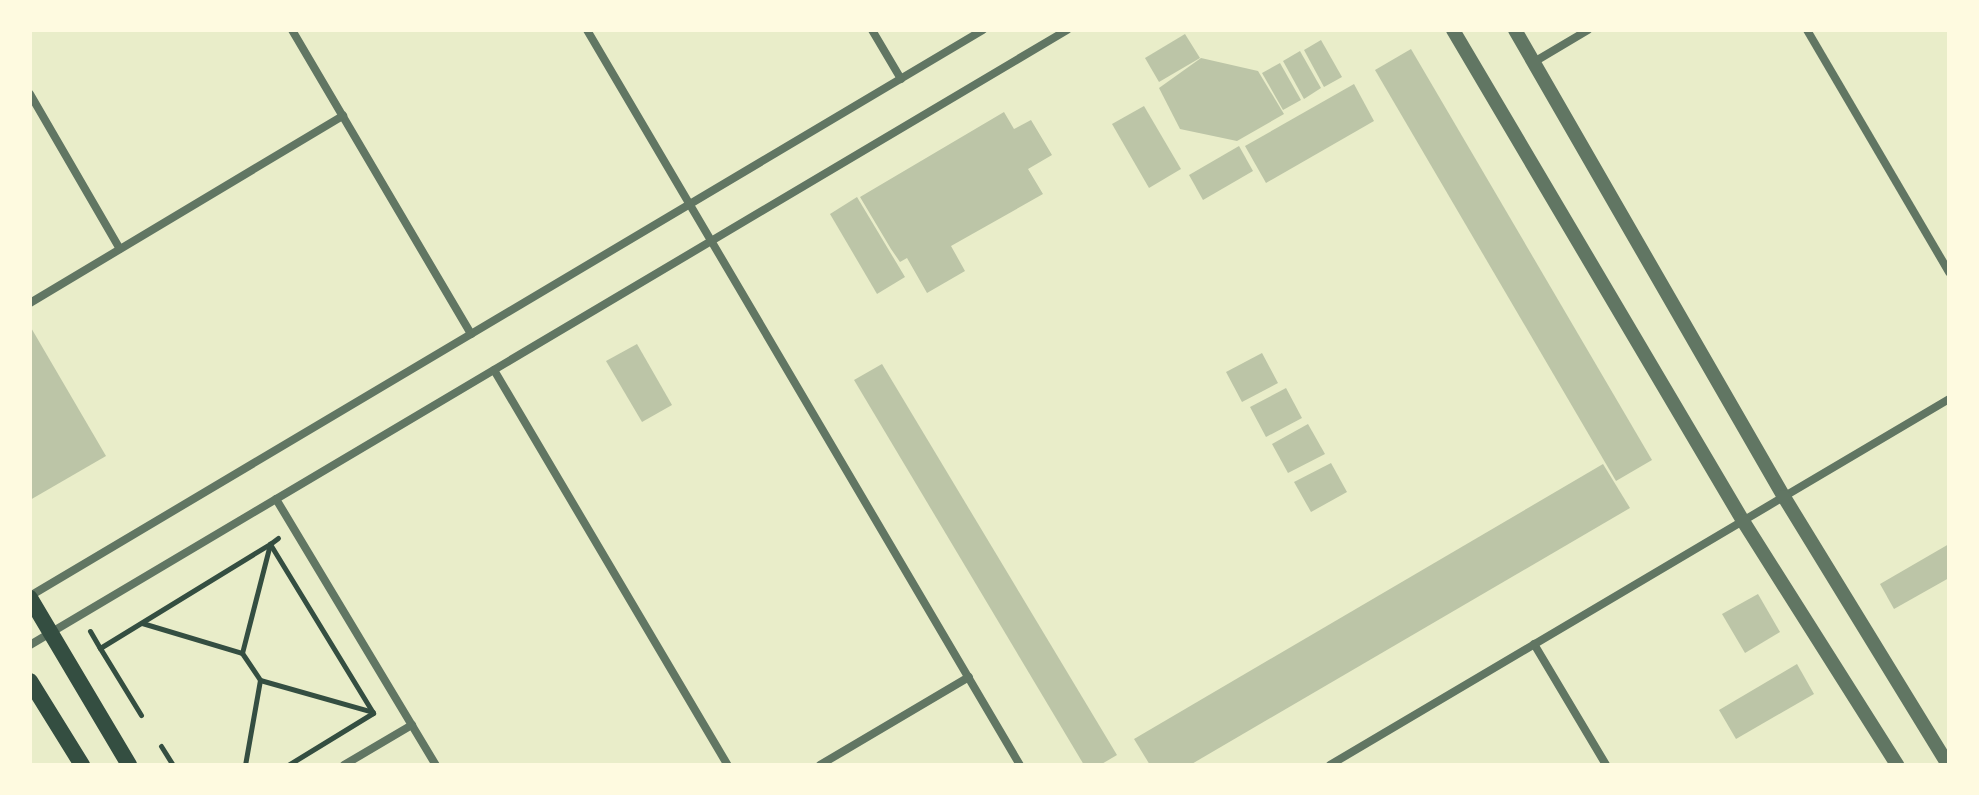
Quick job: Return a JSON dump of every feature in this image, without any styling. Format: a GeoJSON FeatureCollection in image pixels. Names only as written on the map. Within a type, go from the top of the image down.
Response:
{"type":"FeatureCollection","features":[{"type":"Feature","properties":{"kind":"main road"},"geometry":{"type":"LineString","coordinates":[[30,597],[129,765]]}},
{"type":"Feature","properties":{"kind":"main road"},"geometry":{"type":"LineString","coordinates":[[30,681],[82,765]]}},
{"type":"Feature","properties":{"kind":"street"},"geometry":{"type":"LineString","coordinates":[[292,30],[471,334]]}},
{"type":"Feature","properties":{"kind":"street"},"geometry":{"type":"LineString","coordinates":[[587,30],[1020,765]]}},
{"type":"Feature","properties":{"kind":"street"},"geometry":{"type":"LineString","coordinates":[[872,30],[901,79]]}},
{"type":"Feature","properties":{"kind":"street"},"geometry":{"type":"LineString","coordinates":[[30,597],[983,30]]}},
{"type":"Feature","properties":{"kind":"street"},"geometry":{"type":"LineString","coordinates":[[30,645],[1067,30]]}},
{"type":"Feature","properties":{"kind":"street"},"geometry":{"type":"LineString","coordinates":[[1453,30],[1743,521],[1897,765]]}},
{"type":"Feature","properties":{"kind":"street"},"geometry":{"type":"LineString","coordinates":[[1515,30],[1784,497],[1948,765]]}},
{"type":"Feature","properties":{"kind":"street"},"geometry":{"type":"LineString","coordinates":[[1534,62],[1588,30]]}},
{"type":"Feature","properties":{"kind":"street"},"geometry":{"type":"LineString","coordinates":[[1807,30],[1949,272]]}},
{"type":"Feature","properties":{"kind":"street"},"geometry":{"type":"LineString","coordinates":[[30,94],[120,249]]}},
{"type":"Feature","properties":{"kind":"street"},"geometry":{"type":"LineString","coordinates":[[30,303],[343,116]]}},
{"type":"Feature","properties":{"kind":"street"},"geometry":{"type":"LineString","coordinates":[[494,370],[728,765]]}},
{"type":"Feature","properties":{"kind":"street"},"geometry":{"type":"LineString","coordinates":[[1330,765],[1949,399]]}},
{"type":"Feature","properties":{"kind":"street"},"geometry":{"type":"LineString","coordinates":[[276,499],[436,765]]}},
{"type":"Feature","properties":{"kind":"street"},"geometry":{"type":"LineString","coordinates":[[1534,644],[1606,765]]}},
{"type":"Feature","properties":{"kind":"street"},"geometry":{"type":"LineString","coordinates":[[820,765],[969,677]]}},
{"type":"Feature","properties":{"kind":"street"},"geometry":{"type":"LineString","coordinates":[[344,765],[412,725]]}},
{"type":"Feature","properties":{"kind":"path"},"geometry":{"type":"LineString","coordinates":[[141,715],[100,648],[293,527]]}},
{"type":"Feature","properties":{"kind":"path"},"geometry":{"type":"LineString","coordinates":[[242,653],[270,544]]}},
{"type":"Feature","properties":{"kind":"path"},"geometry":{"type":"LineString","coordinates":[[270,544],[373,713]]}},
{"type":"Feature","properties":{"kind":"path"},"geometry":{"type":"LineString","coordinates":[[141,623],[242,653],[260,680],[412,725]]}},
{"type":"Feature","properties":{"kind":"path"},"geometry":{"type":"LineString","coordinates":[[245,765],[260,680]]}},
{"type":"Feature","properties":{"kind":"path"},"geometry":{"type":"LineString","coordinates":[[288,765],[373,713]]}},
{"type":"Feature","properties":{"kind":"path"},"geometry":{"type":"LineString","coordinates":[[161,746],[173,765]]}},
{"type":"Feature","properties":{"kind":"building"},"geometry":{"type":"Polygon","coordinates":[[[1185,34],[1200,58],[1159,82],[1145,58],[1185,34]]]}},
{"type":"Feature","properties":{"kind":"building"},"geometry":{"type":"Polygon","coordinates":[[[1321,40],[1342,77],[1324,87],[1304,50],[1321,40]]]}},
{"type":"Feature","properties":{"kind":"building"},"geometry":{"type":"Polygon","coordinates":[[[1411,49],[1652,460],[1616,481],[1375,70],[1411,49]]]}},
{"type":"Feature","properties":{"kind":"building"},"geometry":{"type":"Polygon","coordinates":[[[1300,51],[1321,88],[1304,99],[1283,61],[1300,51]]]}},
{"type":"Feature","properties":{"kind":"building"},"geometry":{"type":"Polygon","coordinates":[[[1201,58],[1258,71],[1284,114],[1237,141],[1180,129],[1159,88],[1201,58]]]}},
{"type":"Feature","properties":{"kind":"building"},"geometry":{"type":"Polygon","coordinates":[[[1280,63],[1301,100],[1283,110],[1262,73],[1280,63]]]}},
{"type":"Feature","properties":{"kind":"building"},"geometry":{"type":"Polygon","coordinates":[[[1354,84],[1374,121],[1266,183],[1245,146],[1354,84]]]}},
{"type":"Feature","properties":{"kind":"building"},"geometry":{"type":"Polygon","coordinates":[[[1144,106],[1181,169],[1149,188],[1112,124],[1144,106]]]}},
{"type":"Feature","properties":{"kind":"building"},"geometry":{"type":"Polygon","coordinates":[[[1004,112],[1014,129],[1031,120],[1052,155],[1028,169],[1043,194],[951,246],[965,271],[927,293],[907,258],[900,262],[860,197],[1004,112]]]}},
{"type":"Feature","properties":{"kind":"building"},"geometry":{"type":"Polygon","coordinates":[[[1239,146],[1253,171],[1203,200],[1189,175],[1239,146]]]}},
{"type":"Feature","properties":{"kind":"building"},"geometry":{"type":"Polygon","coordinates":[[[857,197],[905,277],[877,294],[830,214],[857,197]]]}},
{"type":"Feature","properties":{"kind":"building"},"geometry":{"type":"Polygon","coordinates":[[[30,326],[106,456],[30,500],[30,326]]]}},
{"type":"Feature","properties":{"kind":"building"},"geometry":{"type":"Polygon","coordinates":[[[637,344],[672,405],[642,422],[606,361],[637,344]]]}},
{"type":"Feature","properties":{"kind":"building"},"geometry":{"type":"Polygon","coordinates":[[[1262,353],[1278,383],[1242,402],[1226,372],[1262,353]]]}},
{"type":"Feature","properties":{"kind":"building"},"geometry":{"type":"Polygon","coordinates":[[[882,364],[1117,755],[1100,765],[1084,765],[854,380],[882,364]]]}},
{"type":"Feature","properties":{"kind":"building"},"geometry":{"type":"Polygon","coordinates":[[[1286,388],[1302,418],[1266,437],[1250,407],[1286,388]]]}},
{"type":"Feature","properties":{"kind":"building"},"geometry":{"type":"Polygon","coordinates":[[[1308,424],[1325,454],[1288,473],[1272,444],[1308,424]]]}},
{"type":"Feature","properties":{"kind":"building"},"geometry":{"type":"Polygon","coordinates":[[[1331,463],[1347,492],[1311,512],[1294,482],[1331,463]]]}},
{"type":"Feature","properties":{"kind":"building"},"geometry":{"type":"Polygon","coordinates":[[[1603,464],[1630,508],[1190,765],[1150,765],[1134,739],[1603,464]]]}},
{"type":"Feature","properties":{"kind":"building"},"geometry":{"type":"Polygon","coordinates":[[[1949,544],[1949,578],[1894,609],[1880,584],[1949,544]]]}},
{"type":"Feature","properties":{"kind":"building"},"geometry":{"type":"Polygon","coordinates":[[[1758,594],[1780,632],[1745,653],[1722,614],[1758,594]]]}},
{"type":"Feature","properties":{"kind":"building"},"geometry":{"type":"Polygon","coordinates":[[[1797,664],[1814,694],[1736,739],[1719,710],[1797,664]]]}}]}
